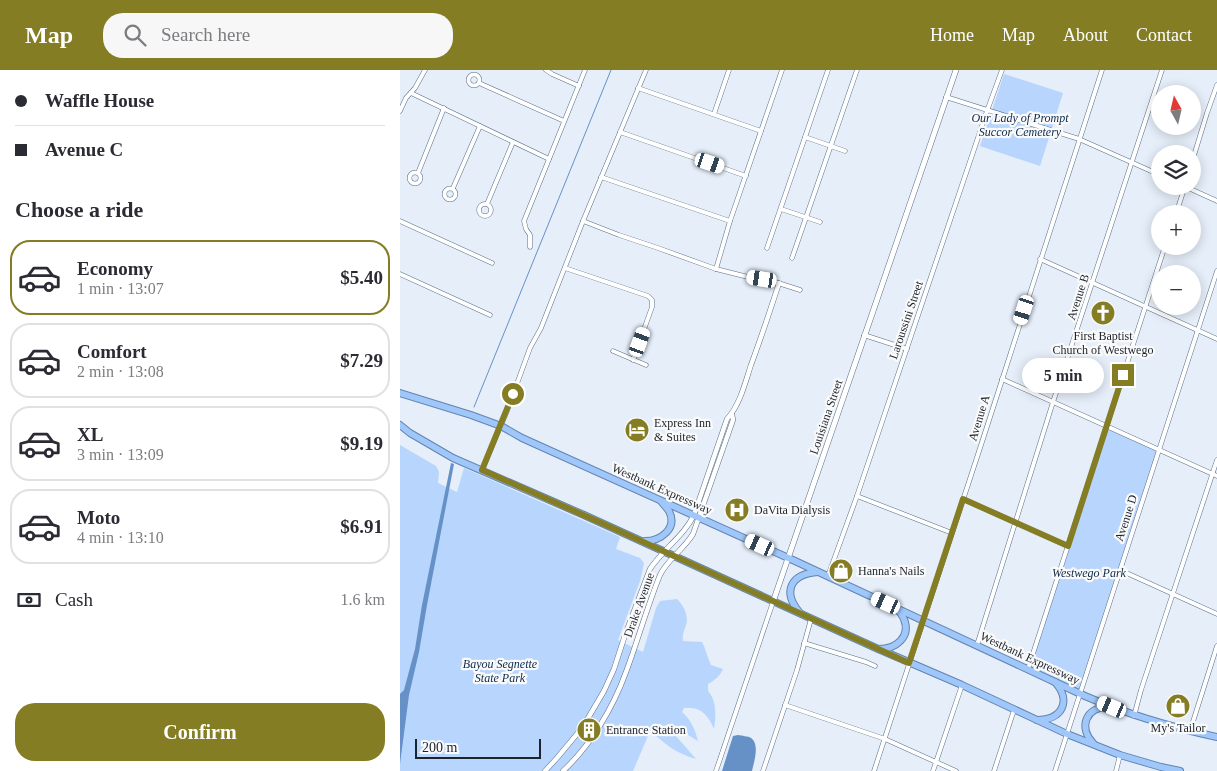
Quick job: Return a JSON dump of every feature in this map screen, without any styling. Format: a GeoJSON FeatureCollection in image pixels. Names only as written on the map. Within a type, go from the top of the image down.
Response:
{"type":"FeatureCollection","features":[{"type":"Feature","properties":{"kind":"highway","name":"Westbank Expressway"},"geometry":{"type":"LineString","coordinates":[[400,393],[501,426],[522,438],[820,572],[1080,694],[1134,716],[1217,737]]}},
{"type":"Feature","properties":{"kind":"highway"},"geometry":{"type":"LineString","coordinates":[[400,425],[410,433],[453,458],[1067,734],[1120,755],[1180,771]]}},
{"type":"Feature","properties":{"kind":"highway"},"geometry":{"type":"LineString","coordinates":[[641,541],[658,539],[664,535],[670,526],[668,510],[659,500]]}},
{"type":"Feature","properties":{"kind":"highway"},"geometry":{"type":"LineString","coordinates":[[801,614],[791,600],[792,586],[804,574],[820,572]]}},
{"type":"Feature","properties":{"kind":"highway"},"geometry":{"type":"LineString","coordinates":[[876,648],[886,649],[897,645],[904,636],[906,631],[904,620],[896,608]]}},
{"type":"Feature","properties":{"kind":"highway"},"geometry":{"type":"LineString","coordinates":[[1036,720],[1050,719],[1062,708],[1063,695],[1060,688],[1053,681]]}},
{"type":"Feature","properties":{"kind":"highway"},"geometry":{"type":"LineString","coordinates":[[1102,749],[1088,738],[1085,725],[1088,715],[1097,708],[1112,707]]}},
{"type":"Feature","properties":{"kind":"main road","name":"Louisiana Street"},"geometry":{"type":"LineString","coordinates":[[773,602],[956,70]]}},
{"type":"Feature","properties":{"kind":"street"},"geometry":{"type":"LineString","coordinates":[[400,111],[406,98],[415,88],[425,70]]}},
{"type":"Feature","properties":{"kind":"street"},"geometry":{"type":"LineString","coordinates":[[546,70],[579,86]]}},
{"type":"Feature","properties":{"kind":"street"},"geometry":{"type":"LineString","coordinates":[[530,247],[530,235],[524,221],[585,70]]}},
{"type":"Feature","properties":{"kind":"street"},"geometry":{"type":"LineString","coordinates":[[482,470],[501,426],[530,348],[541,328],[646,70]]}},
{"type":"Feature","properties":{"kind":"street"},"geometry":{"type":"LineString","coordinates":[[714,114],[729,70]]}},
{"type":"Feature","properties":{"kind":"street"},"geometry":{"type":"LineString","coordinates":[[716,269],[730,221],[782,70]]}},
{"type":"Feature","properties":{"kind":"street"},"geometry":{"type":"LineString","coordinates":[[767,248],[828,70]]}},
{"type":"Feature","properties":{"kind":"street"},"geometry":{"type":"LineString","coordinates":[[792,258],[857,70]]}},
{"type":"Feature","properties":{"kind":"street","name":"Laroussini Street"},"geometry":{"type":"LineString","coordinates":[[828,576],[1002,70]]}},
{"type":"Feature","properties":{"kind":"street","name":"Avenue A"},"geometry":{"type":"LineString","coordinates":[[874,771],[1102,70]]}},
{"type":"Feature","properties":{"kind":"street","name":"Avenue B"},"geometry":{"type":"LineString","coordinates":[[976,645],[1053,402],[1162,70]]}},
{"type":"Feature","properties":{"kind":"street"},"geometry":{"type":"LineString","coordinates":[[479,83],[564,121]]}},
{"type":"Feature","properties":{"kind":"street"},"geometry":{"type":"LineString","coordinates":[[1198,145],[1217,85]]}},
{"type":"Feature","properties":{"kind":"street"},"geometry":{"type":"LineString","coordinates":[[638,88],[761,131]]}},
{"type":"Feature","properties":{"kind":"street"},"geometry":{"type":"LineString","coordinates":[[411,92],[549,159]]}},
{"type":"Feature","properties":{"kind":"street"},"geometry":{"type":"LineString","coordinates":[[946,97],[1079,139],[1151,171]]}},
{"type":"Feature","properties":{"kind":"street"},"geometry":{"type":"LineString","coordinates":[[418,173],[444,108]]}},
{"type":"Feature","properties":{"kind":"street"},"geometry":{"type":"LineString","coordinates":[[452,188],[480,126]]}},
{"type":"Feature","properties":{"kind":"street"},"geometry":{"type":"LineString","coordinates":[[620,132],[746,176]]}},
{"type":"Feature","properties":{"kind":"street"},"geometry":{"type":"LineString","coordinates":[[805,137],[845,151]]}},
{"type":"Feature","properties":{"kind":"street"},"geometry":{"type":"LineString","coordinates":[[487,204],[513,142]]}},
{"type":"Feature","properties":{"kind":"street"},"geometry":{"type":"LineString","coordinates":[[601,177],[730,221]]}},
{"type":"Feature","properties":{"kind":"street"},"geometry":{"type":"LineString","coordinates":[[1201,194],[1217,202]]}},
{"type":"Feature","properties":{"kind":"street"},"geometry":{"type":"LineString","coordinates":[[781,209],[820,222]]}},
{"type":"Feature","properties":{"kind":"street"},"geometry":{"type":"LineString","coordinates":[[400,221],[492,263]]}},
{"type":"Feature","properties":{"kind":"street"},"geometry":{"type":"LineString","coordinates":[[583,221],[716,269],[779,283],[800,290]]}},
{"type":"Feature","properties":{"kind":"street"},"geometry":{"type":"LineString","coordinates":[[1028,669],[1162,255]]}},
{"type":"Feature","properties":{"kind":"street"},"geometry":{"type":"LineString","coordinates":[[1040,259],[1217,339]]}},
{"type":"Feature","properties":{"kind":"street"},"geometry":{"type":"LineString","coordinates":[[565,268],[648,296],[652,300],[652,308],[634,360]]}},
{"type":"Feature","properties":{"kind":"street","name":"Avenue D"},"geometry":{"type":"LineString","coordinates":[[1055,771],[1217,271]]}},
{"type":"Feature","properties":{"kind":"street"},"geometry":{"type":"LineString","coordinates":[[400,274],[490,314]]}},
{"type":"Feature","properties":{"kind":"street","name":"Drake Avenue"},"geometry":{"type":"LineString","coordinates":[[563,771],[594,733],[609,708],[626,674],[660,575],[664,567],[689,541],[693,534],[697,516],[733,420],[732,414],[768,320],[779,283]]}},
{"type":"Feature","properties":{"kind":"street"},"geometry":{"type":"LineString","coordinates":[[864,336],[907,349]]}},
{"type":"Feature","properties":{"kind":"street"},"geometry":{"type":"LineString","coordinates":[[613,351],[646,365]]}},
{"type":"Feature","properties":{"kind":"street"},"geometry":{"type":"LineString","coordinates":[[1002,379],[1215,475]]}},
{"type":"Feature","properties":{"kind":"street"},"geometry":{"type":"LineString","coordinates":[[1134,716],[1173,594],[1215,475],[1217,460]]}},
{"type":"Feature","properties":{"kind":"street"},"geometry":{"type":"LineString","coordinates":[[857,496],[952,534]]}},
{"type":"Feature","properties":{"kind":"street"},"geometry":{"type":"LineString","coordinates":[[963,499],[1068,546]]}},
{"type":"Feature","properties":{"kind":"street","name":"Drake Avenue"},"geometry":{"type":"LineString","coordinates":[[545,771],[583,726],[604,691],[614,669],[650,569],[656,559],[697,516]]}},
{"type":"Feature","properties":{"kind":"street"},"geometry":{"type":"LineString","coordinates":[[1120,570],[1217,614]]}},
{"type":"Feature","properties":{"kind":"street","name":"Louisiana Street"},"geometry":{"type":"LineString","coordinates":[[716,771],[773,602]]}},
{"type":"Feature","properties":{"kind":"street"},"geometry":{"type":"LineString","coordinates":[[764,771],[797,670],[811,619]]}},
{"type":"Feature","properties":{"kind":"street"},"geometry":{"type":"LineString","coordinates":[[804,644],[875,666]]}},
{"type":"Feature","properties":{"kind":"street"},"geometry":{"type":"LineString","coordinates":[[1190,731],[1217,646]]}},
{"type":"Feature","properties":{"kind":"street"},"geometry":{"type":"LineString","coordinates":[[934,771],[962,686]]}},
{"type":"Feature","properties":{"kind":"street"},"geometry":{"type":"LineString","coordinates":[[785,705],[885,739],[956,771]]}},
{"type":"Feature","properties":{"kind":"street"},"geometry":{"type":"LineString","coordinates":[[994,771],[1014,710]]}},
{"type":"Feature","properties":{"kind":"street"},"geometry":{"type":"LineString","coordinates":[[1116,771],[1120,755]]}},
{"type":"Feature","properties":{"kind":"green space","name":"Our Lady of Prompt Succor Cemetery"},"geometry":{"type":"Polygon","coordinates":[[[1004,74],[1063,93],[1040,166],[980,146],[1004,74]]]}},
{"type":"Feature","properties":{"kind":"green space","name":"Westwego Park"},"geometry":{"type":"Polygon","coordinates":[[[1107,426],[1159,450],[1080,694],[1028,669],[1107,426]]]}},
{"type":"Feature","properties":{"kind":"green space","name":"Bayou Segnette State Park"},"geometry":{"type":"Polygon","coordinates":[[[400,445],[436,466],[439,472],[438,483],[457,492],[464,468],[620,537],[616,549],[640,558],[644,563],[640,581],[618,640],[643,652],[656,608],[660,601],[677,599],[684,608],[687,618],[683,641],[702,642],[711,665],[723,669],[717,678],[708,684],[708,691],[713,699],[715,709],[714,729],[703,712],[695,708],[684,708],[682,712],[692,725],[698,741],[681,729],[676,729],[676,736],[696,759],[673,749],[650,731],[633,771],[400,771],[400,445]]]}},
{"type":"Feature","properties":{"kind":"shaded area"},"geometry":{"type":"Polygon","coordinates":[[[451,463],[454,464],[419,652],[409,695],[400,764],[400,694],[404,690],[415,649],[451,463]]]}},
{"type":"Feature","properties":{"kind":"shaded area"},"geometry":{"type":"Polygon","coordinates":[[[733,736],[747,736],[754,741],[756,753],[752,771],[722,771],[733,736]]]}},
{"type":"Feature","properties":{"kind":"waterway"},"geometry":{"type":"LineString","coordinates":[[474,407],[611,70]]}},
{"type":"Feature","properties":{"kind":"place","name":"First Baptist Church of Westwego"},"geometry":{"type":"Point","coordinates":[1103,313]}},
{"type":"Feature","properties":{"kind":"place","name":"Express Inn & Suites"},"geometry":{"type":"Point","coordinates":[637,430]}},
{"type":"Feature","properties":{"kind":"place","name":"DaVita Dialysis"},"geometry":{"type":"Point","coordinates":[737,510]}},
{"type":"Feature","properties":{"kind":"place","name":"Hanna's Nails"},"geometry":{"type":"Point","coordinates":[841,571]}},
{"type":"Feature","properties":{"kind":"place","name":"My's Tailor"},"geometry":{"type":"Point","coordinates":[1178,706]}},
{"type":"Feature","properties":{"kind":"place","name":"Entrance Station"},"geometry":{"type":"Point","coordinates":[589,730]}},
{"type":"Feature","properties":{"kind":"route"},"geometry":{"type":"LineString","coordinates":[[513,394],[482,470],[909,663],[963,499],[1068,546],[1123,375]]}}]}
